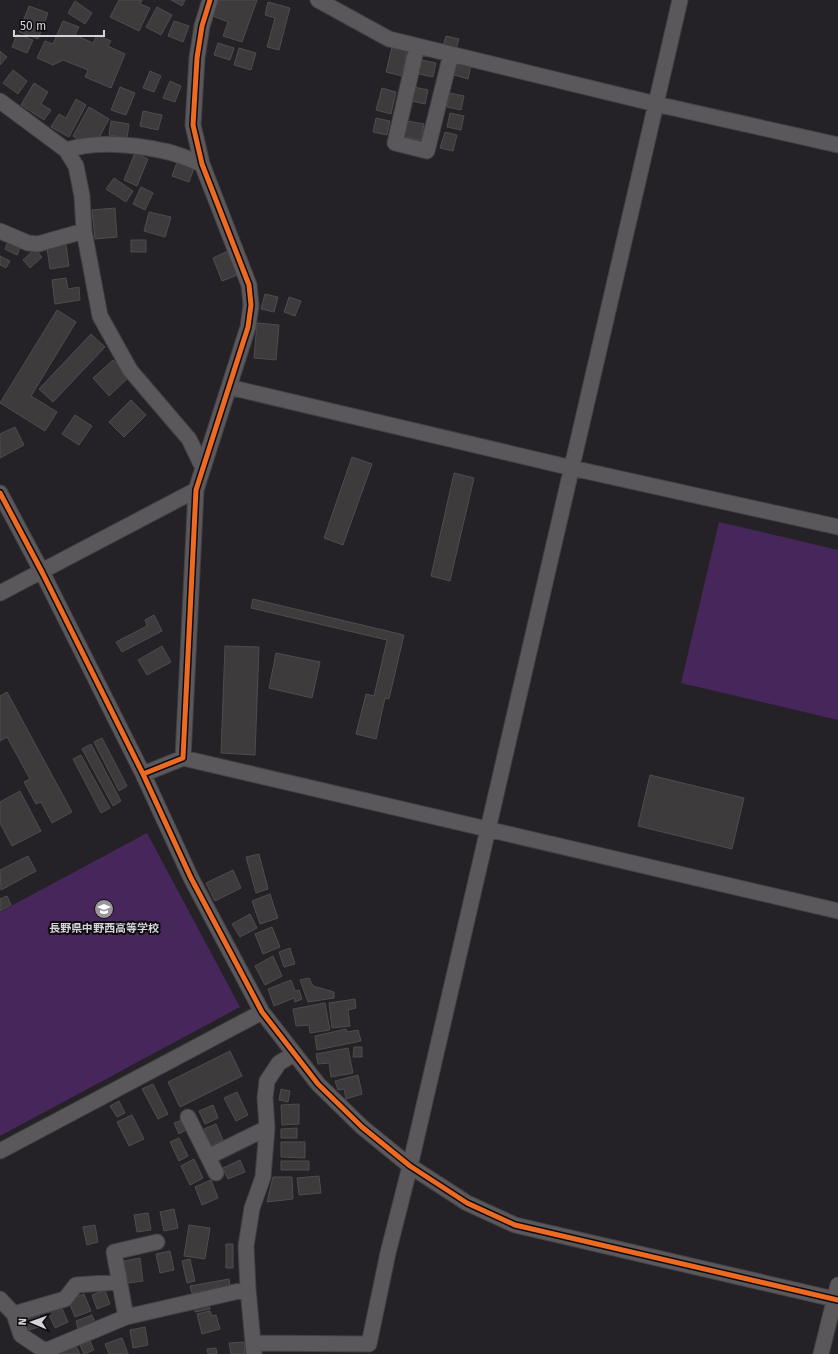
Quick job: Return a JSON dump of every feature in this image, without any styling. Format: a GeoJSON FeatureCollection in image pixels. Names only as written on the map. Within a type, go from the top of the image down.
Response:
{"type":"FeatureCollection","features":[{"type":"Feature","properties":{"kind":"street"},"geometry":{"type":"LineString","coordinates":[[183,758],[196,490],[248,327],[251,305],[249,285],[202,164],[193,125],[197,58],[202,26],[210,0]]}},
{"type":"Feature","properties":{"kind":"street"},"geometry":{"type":"LineString","coordinates":[[318,0],[389,39],[656,104],[838,145]]}},
{"type":"Feature","properties":{"kind":"street"},"geometry":{"type":"LineString","coordinates":[[294,1054],[278,1063],[267,1081],[265,1098],[267,1128],[263,1177],[252,1208],[246,1246],[248,1289],[254,1349],[369,1344],[388,1252],[410,1166],[680,0]]}},
{"type":"Feature","properties":{"kind":"street"},"geometry":{"type":"LineString","coordinates":[[417,46],[395,143],[427,150],[450,54]]}},
{"type":"Feature","properties":{"kind":"street"},"geometry":{"type":"LineString","coordinates":[[0,101],[66,150],[76,166],[82,196],[84,231],[100,316],[113,342],[130,370],[189,439],[203,468]]}},
{"type":"Feature","properties":{"kind":"street"},"geometry":{"type":"LineString","coordinates":[[66,150],[84,145],[123,145],[165,151],[202,164]]}},
{"type":"Feature","properties":{"kind":"street"},"geometry":{"type":"LineString","coordinates":[[0,231],[28,243],[38,244],[84,231]]}},
{"type":"Feature","properties":{"kind":"street"},"geometry":{"type":"LineString","coordinates":[[229,387],[572,468],[838,527]]}},
{"type":"Feature","properties":{"kind":"street"},"geometry":{"type":"LineString","coordinates":[[0,593],[196,490]]}},
{"type":"Feature","properties":{"kind":"street"},"geometry":{"type":"LineString","coordinates":[[0,493],[42,572],[143,774],[191,878],[262,1012],[318,1084],[362,1127],[410,1166],[466,1203],[515,1225],[837,1294],[821,1354]]}},
{"type":"Feature","properties":{"kind":"street"},"geometry":{"type":"LineString","coordinates":[[143,774],[183,758],[838,910]]}},
{"type":"Feature","properties":{"kind":"street"},"geometry":{"type":"LineString","coordinates":[[0,1151],[262,1012]]}},
{"type":"Feature","properties":{"kind":"street"},"geometry":{"type":"LineString","coordinates":[[188,1117],[216,1172]]}},
{"type":"Feature","properties":{"kind":"street"},"geometry":{"type":"LineString","coordinates":[[208,1157],[267,1128]]}},
{"type":"Feature","properties":{"kind":"street"},"geometry":{"type":"LineString","coordinates":[[126,1317],[114,1252],[157,1242]]}},
{"type":"Feature","properties":{"kind":"street"},"geometry":{"type":"LineString","coordinates":[[14,1314],[65,1299],[76,1285],[119,1282]]}},
{"type":"Feature","properties":{"kind":"street"},"geometry":{"type":"LineString","coordinates":[[0,1299],[14,1314],[21,1335],[44,1351],[126,1317],[248,1289]]}},
{"type":"Feature","properties":{"kind":"shaded area"},"geometry":{"type":"Polygon","coordinates":[[[719,522],[838,550],[838,720],[681,683],[719,522]]]}},
{"type":"Feature","properties":{"kind":"shaded area"},"geometry":{"type":"Polygon","coordinates":[[[147,833],[240,1007],[0,1136],[0,912],[147,833]]]}},
{"type":"Feature","properties":{"kind":"building"},"geometry":{"type":"Polygon","coordinates":[[[119,0],[142,0],[140,4],[150,8],[139,31],[110,17],[119,0]]]}},
{"type":"Feature","properties":{"kind":"building"},"geometry":{"type":"Polygon","coordinates":[[[171,0],[185,0],[182,6],[171,0]]]}},
{"type":"Feature","properties":{"kind":"building"},"geometry":{"type":"Polygon","coordinates":[[[219,0],[257,0],[242,42],[223,36],[228,22],[213,16],[219,0]]]}},
{"type":"Feature","properties":{"kind":"building"},"geometry":{"type":"Polygon","coordinates":[[[75,1],[92,13],[85,24],[68,13],[75,1]]]}},
{"type":"Feature","properties":{"kind":"building"},"geometry":{"type":"Polygon","coordinates":[[[268,2],[290,8],[279,50],[267,47],[275,18],[265,15],[268,2]]]}},
{"type":"Feature","properties":{"kind":"building"},"geometry":{"type":"Polygon","coordinates":[[[29,6],[48,13],[38,39],[19,32],[29,6]]]}},
{"type":"Feature","properties":{"kind":"building"},"geometry":{"type":"Polygon","coordinates":[[[157,7],[172,15],[161,35],[146,27],[157,7]]]}},
{"type":"Feature","properties":{"kind":"building"},"geometry":{"type":"Polygon","coordinates":[[[63,21],[79,27],[75,35],[93,43],[97,35],[111,41],[108,46],[125,54],[111,88],[85,77],[88,70],[63,60],[53,65],[37,58],[45,41],[53,44],[63,21]]]}},
{"type":"Feature","properties":{"kind":"building"},"geometry":{"type":"Polygon","coordinates":[[[174,21],[189,26],[183,42],[168,36],[174,21]]]}},
{"type":"Feature","properties":{"kind":"building"},"geometry":{"type":"Polygon","coordinates":[[[17,34],[33,40],[27,53],[12,47],[17,34]]]}},
{"type":"Feature","properties":{"kind":"building"},"geometry":{"type":"Polygon","coordinates":[[[446,36],[459,39],[456,49],[443,46],[446,36]]]}},
{"type":"Feature","properties":{"kind":"building"},"geometry":{"type":"Polygon","coordinates":[[[218,43],[234,48],[230,60],[214,55],[218,43]]]}},
{"type":"Feature","properties":{"kind":"building"},"geometry":{"type":"Polygon","coordinates":[[[392,47],[407,50],[402,76],[386,72],[392,47]]]}},
{"type":"Feature","properties":{"kind":"building"},"geometry":{"type":"Polygon","coordinates":[[[239,48],[256,53],[251,70],[234,65],[239,48]]]}},
{"type":"Feature","properties":{"kind":"building"},"geometry":{"type":"Polygon","coordinates":[[[0,51],[7,57],[0,65],[0,51]]]}},
{"type":"Feature","properties":{"kind":"building"},"geometry":{"type":"Polygon","coordinates":[[[422,60],[436,63],[433,77],[419,74],[422,60]]]}},
{"type":"Feature","properties":{"kind":"building"},"geometry":{"type":"Polygon","coordinates":[[[457,62],[471,65],[468,79],[454,75],[457,62]]]}},
{"type":"Feature","properties":{"kind":"building"},"geometry":{"type":"Polygon","coordinates":[[[13,70],[27,81],[18,94],[3,83],[13,70]]]}},
{"type":"Feature","properties":{"kind":"building"},"geometry":{"type":"Polygon","coordinates":[[[150,71],[161,76],[154,92],[143,88],[150,71]]]}},
{"type":"Feature","properties":{"kind":"building"},"geometry":{"type":"Polygon","coordinates":[[[170,81],[181,86],[175,102],[163,98],[170,81]]]}},
{"type":"Feature","properties":{"kind":"building"},"geometry":{"type":"Polygon","coordinates":[[[34,83],[48,92],[41,104],[51,110],[44,120],[21,105],[34,83]]]}},
{"type":"Feature","properties":{"kind":"building"},"geometry":{"type":"Polygon","coordinates":[[[120,87],[135,93],[126,115],[111,110],[120,87]]]}},
{"type":"Feature","properties":{"kind":"building"},"geometry":{"type":"Polygon","coordinates":[[[414,87],[428,90],[425,104],[411,101],[414,87]]]}},
{"type":"Feature","properties":{"kind":"building"},"geometry":{"type":"Polygon","coordinates":[[[382,88],[396,92],[391,114],[376,110],[382,88]]]}},
{"type":"Feature","properties":{"kind":"building"},"geometry":{"type":"Polygon","coordinates":[[[450,93],[464,96],[461,110],[447,107],[450,93]]]}},
{"type":"Feature","properties":{"kind":"building"},"geometry":{"type":"Polygon","coordinates":[[[76,99],[86,105],[69,137],[51,127],[59,114],[66,118],[76,99]]]}},
{"type":"Feature","properties":{"kind":"building"},"geometry":{"type":"Polygon","coordinates":[[[89,107],[109,119],[99,138],[80,141],[73,136],[89,107]]]}},
{"type":"Feature","properties":{"kind":"building"},"geometry":{"type":"Polygon","coordinates":[[[143,111],[162,115],[158,130],[140,126],[143,111]]]}},
{"type":"Feature","properties":{"kind":"building"},"geometry":{"type":"Polygon","coordinates":[[[450,113],[464,116],[461,130],[447,127],[450,113]]]}},
{"type":"Feature","properties":{"kind":"building"},"geometry":{"type":"Polygon","coordinates":[[[376,118],[390,121],[387,135],[373,132],[376,118]]]}},
{"type":"Feature","properties":{"kind":"building"},"geometry":{"type":"Polygon","coordinates":[[[111,121],[129,124],[127,138],[109,135],[111,121]]]}},
{"type":"Feature","properties":{"kind":"building"},"geometry":{"type":"Polygon","coordinates":[[[408,121],[424,124],[421,140],[404,137],[408,121]]]}},
{"type":"Feature","properties":{"kind":"building"},"geometry":{"type":"Polygon","coordinates":[[[445,132],[457,135],[453,151],[440,148],[445,132]]]}},
{"type":"Feature","properties":{"kind":"building"},"geometry":{"type":"Polygon","coordinates":[[[135,153],[148,159],[137,186],[124,180],[135,153]]]}},
{"type":"Feature","properties":{"kind":"building"},"geometry":{"type":"Polygon","coordinates":[[[177,162],[194,168],[189,182],[172,176],[177,162]]]}},
{"type":"Feature","properties":{"kind":"building"},"geometry":{"type":"Polygon","coordinates":[[[114,178],[133,191],[126,202],[106,189],[114,178]]]}},
{"type":"Feature","properties":{"kind":"building"},"geometry":{"type":"Polygon","coordinates":[[[141,187],[153,193],[145,210],[133,204],[141,187]]]}},
{"type":"Feature","properties":{"kind":"building"},"geometry":{"type":"Polygon","coordinates":[[[115,208],[117,237],[95,239],[92,210],[115,208]]]}},
{"type":"Feature","properties":{"kind":"building"},"geometry":{"type":"Polygon","coordinates":[[[149,212],[171,217],[165,237],[144,231],[149,212]]]}},
{"type":"Feature","properties":{"kind":"building"},"geometry":{"type":"Polygon","coordinates":[[[9,239],[21,245],[17,255],[5,249],[9,239]]]}},
{"type":"Feature","properties":{"kind":"building"},"geometry":{"type":"Polygon","coordinates":[[[131,240],[146,240],[146,252],[131,252],[131,240]]]}},
{"type":"Feature","properties":{"kind":"building"},"geometry":{"type":"Polygon","coordinates":[[[66,245],[69,266],[50,269],[47,248],[66,245]]]}},
{"type":"Feature","properties":{"kind":"building"},"geometry":{"type":"Polygon","coordinates":[[[35,249],[42,257],[30,268],[23,260],[35,249]]]}},
{"type":"Feature","properties":{"kind":"building"},"geometry":{"type":"Polygon","coordinates":[[[230,250],[240,274],[222,281],[213,258],[230,250]]]}},
{"type":"Feature","properties":{"kind":"building"},"geometry":{"type":"Polygon","coordinates":[[[0,256],[10,261],[6,268],[0,265],[0,256]]]}},
{"type":"Feature","properties":{"kind":"building"},"geometry":{"type":"Polygon","coordinates":[[[66,278],[68,289],[79,287],[80,300],[55,304],[52,280],[66,278]]]}},
{"type":"Feature","properties":{"kind":"building"},"geometry":{"type":"Polygon","coordinates":[[[265,294],[278,297],[274,312],[261,309],[265,294]]]}},
{"type":"Feature","properties":{"kind":"building"},"geometry":{"type":"Polygon","coordinates":[[[289,297],[301,301],[295,316],[284,312],[289,297]]]}},
{"type":"Feature","properties":{"kind":"building"},"geometry":{"type":"Polygon","coordinates":[[[57,310],[76,322],[31,396],[57,412],[45,431],[0,403],[57,310]]]}},
{"type":"Feature","properties":{"kind":"building"},"geometry":{"type":"Polygon","coordinates":[[[257,323],[279,325],[276,360],[254,358],[257,323]]]}},
{"type":"Feature","properties":{"kind":"building"},"geometry":{"type":"Polygon","coordinates":[[[91,334],[105,347],[53,402],[39,389],[91,334]]]}},
{"type":"Feature","properties":{"kind":"building"},"geometry":{"type":"Polygon","coordinates":[[[113,360],[129,377],[109,396],[93,378],[113,360]]]}},
{"type":"Feature","properties":{"kind":"building"},"geometry":{"type":"Polygon","coordinates":[[[131,400],[146,415],[124,437],[109,422],[131,400]]]}},
{"type":"Feature","properties":{"kind":"building"},"geometry":{"type":"Polygon","coordinates":[[[75,415],[92,426],[79,445],[62,434],[75,415]]]}},
{"type":"Feature","properties":{"kind":"building"},"geometry":{"type":"Polygon","coordinates":[[[15,427],[24,445],[0,458],[0,434],[15,427]]]}},
{"type":"Feature","properties":{"kind":"building"},"geometry":{"type":"Polygon","coordinates":[[[352,457],[372,464],[343,545],[324,538],[352,457]]]}},
{"type":"Feature","properties":{"kind":"building"},"geometry":{"type":"Polygon","coordinates":[[[454,473],[474,478],[450,581],[431,576],[454,473]]]}},
{"type":"Feature","properties":{"kind":"building"},"geometry":{"type":"Polygon","coordinates":[[[253,599],[404,635],[389,699],[385,698],[376,739],[356,734],[366,694],[374,696],[387,640],[251,608],[253,599]]]}},
{"type":"Feature","properties":{"kind":"building"},"geometry":{"type":"Polygon","coordinates":[[[154,615],[162,631],[122,652],[116,642],[147,626],[145,620],[154,615]]]}},
{"type":"Feature","properties":{"kind":"building"},"geometry":{"type":"Polygon","coordinates":[[[162,646],[171,662],[147,675],[138,660],[162,646]]]}},
{"type":"Feature","properties":{"kind":"building"},"geometry":{"type":"Polygon","coordinates":[[[225,646],[259,647],[255,755],[221,753],[225,646]]]}},
{"type":"Feature","properties":{"kind":"building"},"geometry":{"type":"Polygon","coordinates":[[[276,653],[320,662],[312,698],[269,688],[276,653]]]}},
{"type":"Feature","properties":{"kind":"building"},"geometry":{"type":"Polygon","coordinates":[[[7,692],[72,812],[52,823],[41,802],[36,804],[24,782],[30,779],[7,737],[0,741],[0,696],[7,692]]]}},
{"type":"Feature","properties":{"kind":"building"},"geometry":{"type":"Polygon","coordinates":[[[102,738],[127,786],[119,791],[94,742],[102,738]]]}},
{"type":"Feature","properties":{"kind":"building"},"geometry":{"type":"Polygon","coordinates":[[[91,744],[121,801],[113,806],[82,749],[91,744]]]}},
{"type":"Feature","properties":{"kind":"building"},"geometry":{"type":"Polygon","coordinates":[[[81,755],[110,808],[101,813],[73,759],[81,755]]]}},
{"type":"Feature","properties":{"kind":"building"},"geometry":{"type":"Polygon","coordinates":[[[650,775],[744,798],[732,849],[638,826],[650,775]]]}},
{"type":"Feature","properties":{"kind":"building"},"geometry":{"type":"Polygon","coordinates":[[[20,791],[41,831],[12,846],[0,823],[0,802],[20,791]]]}},
{"type":"Feature","properties":{"kind":"building"},"geometry":{"type":"Polygon","coordinates":[[[259,854],[268,889],[256,893],[246,857],[259,854]]]}},
{"type":"Feature","properties":{"kind":"building"},"geometry":{"type":"Polygon","coordinates":[[[28,856],[36,871],[1,890],[0,870],[28,856]]]}},
{"type":"Feature","properties":{"kind":"building"},"geometry":{"type":"Polygon","coordinates":[[[233,870],[241,888],[215,901],[206,883],[233,870]]]}},
{"type":"Feature","properties":{"kind":"building"},"geometry":{"type":"Polygon","coordinates":[[[270,894],[278,918],[260,924],[252,901],[270,894]]]}},
{"type":"Feature","properties":{"kind":"building"},"geometry":{"type":"Polygon","coordinates":[[[7,896],[11,905],[0,911],[0,899],[7,896]]]}},
{"type":"Feature","properties":{"kind":"building"},"geometry":{"type":"Polygon","coordinates":[[[250,914],[257,928],[240,937],[232,924],[250,914]]]}},
{"type":"Feature","properties":{"kind":"building"},"geometry":{"type":"Polygon","coordinates":[[[272,927],[280,947],[263,954],[255,934],[272,927]]]}},
{"type":"Feature","properties":{"kind":"building"},"geometry":{"type":"Polygon","coordinates":[[[290,948],[295,964],[284,967],[279,952],[290,948]]]}},
{"type":"Feature","properties":{"kind":"building"},"geometry":{"type":"Polygon","coordinates":[[[273,956],[282,976],[265,985],[255,966],[273,956]]]}},
{"type":"Feature","properties":{"kind":"building"},"geometry":{"type":"Polygon","coordinates":[[[309,978],[313,986],[334,992],[334,998],[308,1002],[300,980],[309,978]]]}},
{"type":"Feature","properties":{"kind":"building"},"geometry":{"type":"Polygon","coordinates":[[[291,980],[295,991],[299,990],[302,999],[295,1002],[294,998],[274,1006],[268,989],[291,980]]]}},
{"type":"Feature","properties":{"kind":"building"},"geometry":{"type":"Polygon","coordinates":[[[355,999],[356,1008],[348,1010],[350,1026],[332,1028],[329,1003],[355,999]]]}},
{"type":"Feature","properties":{"kind":"building"},"geometry":{"type":"Polygon","coordinates":[[[325,1003],[330,1030],[310,1033],[309,1025],[296,1026],[293,1009],[325,1003]]]}},
{"type":"Feature","properties":{"kind":"building"},"geometry":{"type":"Polygon","coordinates":[[[346,1029],[347,1032],[358,1030],[361,1041],[317,1050],[315,1036],[346,1029]]]}},
{"type":"Feature","properties":{"kind":"building"},"geometry":{"type":"Polygon","coordinates":[[[354,1047],[362,1047],[362,1057],[353,1057],[354,1047]]]}},
{"type":"Feature","properties":{"kind":"building"},"geometry":{"type":"Polygon","coordinates":[[[348,1048],[353,1073],[331,1077],[329,1063],[318,1064],[316,1054],[348,1048]]]}},
{"type":"Feature","properties":{"kind":"building"},"geometry":{"type":"Polygon","coordinates":[[[230,1051],[242,1076],[180,1107],[168,1082],[230,1051]]]}},
{"type":"Feature","properties":{"kind":"building"},"geometry":{"type":"Polygon","coordinates":[[[358,1075],[362,1094],[346,1099],[344,1089],[338,1090],[335,1081],[358,1075]]]}},
{"type":"Feature","properties":{"kind":"building"},"geometry":{"type":"Polygon","coordinates":[[[153,1084],[168,1114],[158,1119],[142,1089],[153,1084]]]}},
{"type":"Feature","properties":{"kind":"building"},"geometry":{"type":"Polygon","coordinates":[[[281,1089],[290,1091],[288,1102],[279,1100],[281,1089]]]}},
{"type":"Feature","properties":{"kind":"building"},"geometry":{"type":"Polygon","coordinates":[[[237,1092],[248,1115],[236,1121],[224,1098],[237,1092]]]}},
{"type":"Feature","properties":{"kind":"building"},"geometry":{"type":"Polygon","coordinates":[[[119,1101],[125,1113],[117,1117],[110,1106],[119,1101]]]}},
{"type":"Feature","properties":{"kind":"building"},"geometry":{"type":"Polygon","coordinates":[[[299,1104],[299,1124],[282,1125],[281,1105],[299,1104]]]}},
{"type":"Feature","properties":{"kind":"building"},"geometry":{"type":"Polygon","coordinates":[[[213,1105],[218,1118],[205,1124],[199,1111],[213,1105]]]}},
{"type":"Feature","properties":{"kind":"building"},"geometry":{"type":"Polygon","coordinates":[[[132,1115],[144,1139],[129,1146],[117,1122],[132,1115]]]}},
{"type":"Feature","properties":{"kind":"building"},"geometry":{"type":"Polygon","coordinates":[[[182,1120],[186,1130],[179,1134],[174,1123],[182,1120]]]}},
{"type":"Feature","properties":{"kind":"building"},"geometry":{"type":"Polygon","coordinates":[[[216,1124],[223,1140],[211,1146],[204,1129],[216,1124]]]}},
{"type":"Feature","properties":{"kind":"building"},"geometry":{"type":"Polygon","coordinates":[[[297,1128],[297,1138],[281,1138],[281,1129],[297,1128]]]}},
{"type":"Feature","properties":{"kind":"building"},"geometry":{"type":"Polygon","coordinates":[[[179,1138],[188,1156],[179,1161],[170,1142],[179,1138]]]}},
{"type":"Feature","properties":{"kind":"building"},"geometry":{"type":"Polygon","coordinates":[[[281,1142],[305,1142],[305,1158],[281,1157],[281,1142]]]}},
{"type":"Feature","properties":{"kind":"building"},"geometry":{"type":"Polygon","coordinates":[[[194,1159],[203,1178],[190,1185],[181,1166],[194,1159]]]}},
{"type":"Feature","properties":{"kind":"building"},"geometry":{"type":"Polygon","coordinates":[[[240,1160],[245,1172],[228,1179],[223,1168],[240,1160]]]}},
{"type":"Feature","properties":{"kind":"building"},"geometry":{"type":"Polygon","coordinates":[[[281,1161],[309,1161],[309,1170],[281,1170],[281,1161]]]}},
{"type":"Feature","properties":{"kind":"building"},"geometry":{"type":"Polygon","coordinates":[[[319,1176],[321,1193],[299,1195],[297,1178],[319,1176]]]}},
{"type":"Feature","properties":{"kind":"building"},"geometry":{"type":"Polygon","coordinates":[[[273,1177],[292,1177],[293,1199],[267,1202],[273,1177]]]}},
{"type":"Feature","properties":{"kind":"building"},"geometry":{"type":"Polygon","coordinates":[[[211,1180],[218,1198],[202,1205],[195,1187],[211,1180]]]}},
{"type":"Feature","properties":{"kind":"building"},"geometry":{"type":"Polygon","coordinates":[[[174,1209],[178,1228],[164,1231],[160,1212],[174,1209]]]}},
{"type":"Feature","properties":{"kind":"building"},"geometry":{"type":"Polygon","coordinates":[[[148,1213],[151,1230],[137,1232],[134,1215],[148,1213]]]}},
{"type":"Feature","properties":{"kind":"building"},"geometry":{"type":"Polygon","coordinates":[[[95,1225],[98,1242],[87,1245],[83,1227],[95,1225]]]}},
{"type":"Feature","properties":{"kind":"building"},"geometry":{"type":"Polygon","coordinates":[[[189,1225],[210,1228],[205,1259],[184,1256],[189,1225]]]}},
{"type":"Feature","properties":{"kind":"building"},"geometry":{"type":"Polygon","coordinates":[[[226,1244],[233,1244],[233,1268],[226,1268],[226,1244]]]}},
{"type":"Feature","properties":{"kind":"building"},"geometry":{"type":"Polygon","coordinates":[[[170,1251],[174,1270],[160,1273],[156,1254],[170,1251]]]}},
{"type":"Feature","properties":{"kind":"building"},"geometry":{"type":"Polygon","coordinates":[[[140,1258],[143,1281],[128,1283],[124,1261],[140,1258]]]}},
{"type":"Feature","properties":{"kind":"building"},"geometry":{"type":"Polygon","coordinates":[[[190,1259],[195,1281],[187,1283],[182,1261],[190,1259]]]}},
{"type":"Feature","properties":{"kind":"building"},"geometry":{"type":"Polygon","coordinates":[[[229,1279],[230,1286],[192,1293],[190,1286],[229,1279]]]}},
{"type":"Feature","properties":{"kind":"building"},"geometry":{"type":"Polygon","coordinates":[[[105,1290],[110,1304],[97,1309],[92,1295],[105,1290]]]}},
{"type":"Feature","properties":{"kind":"building"},"geometry":{"type":"Polygon","coordinates":[[[84,1294],[91,1311],[75,1317],[68,1300],[84,1294]]]}},
{"type":"Feature","properties":{"kind":"building"},"geometry":{"type":"Polygon","coordinates":[[[208,1302],[210,1309],[195,1312],[194,1305],[208,1302]]]}},
{"type":"Feature","properties":{"kind":"building"},"geometry":{"type":"Polygon","coordinates":[[[60,1304],[68,1322],[55,1328],[47,1310],[60,1304]]]}},
{"type":"Feature","properties":{"kind":"building"},"geometry":{"type":"Polygon","coordinates":[[[210,1311],[212,1316],[216,1315],[220,1329],[202,1334],[197,1314],[210,1311]]]}},
{"type":"Feature","properties":{"kind":"building"},"geometry":{"type":"Polygon","coordinates":[[[38,1312],[42,1326],[29,1330],[25,1316],[38,1312]]]}},
{"type":"Feature","properties":{"kind":"building"},"geometry":{"type":"Polygon","coordinates":[[[92,1315],[95,1322],[78,1328],[76,1321],[92,1315]]]}},
{"type":"Feature","properties":{"kind":"building"},"geometry":{"type":"Polygon","coordinates":[[[145,1327],[148,1345],[133,1348],[130,1330],[145,1327]]]}},
{"type":"Feature","properties":{"kind":"building"},"geometry":{"type":"Polygon","coordinates":[[[122,1338],[128,1354],[109,1354],[105,1344],[122,1338]]]}},
{"type":"Feature","properties":{"kind":"building"},"geometry":{"type":"Polygon","coordinates":[[[90,1341],[94,1350],[84,1354],[80,1345],[90,1341]]]}},
{"type":"Feature","properties":{"kind":"building"},"geometry":{"type":"Polygon","coordinates":[[[244,1342],[245,1354],[231,1354],[229,1343],[244,1342]]]}},
{"type":"Feature","properties":{"kind":"building"},"geometry":{"type":"Polygon","coordinates":[[[76,1346],[80,1354],[62,1354],[61,1352],[76,1346]]]}},
{"type":"Feature","properties":{"kind":"building"},"geometry":{"type":"Polygon","coordinates":[[[216,1348],[217,1354],[208,1354],[207,1349],[216,1348]]]}},
{"type":"Feature","properties":{"kind":"cycle path"},"geometry":{"type":"LineString","coordinates":[[143,774],[183,758],[196,490],[248,327],[251,305],[249,285],[202,164],[193,125],[197,58],[202,26],[210,0]]}},
{"type":"Feature","properties":{"kind":"cycle path"},"geometry":{"type":"LineString","coordinates":[[0,493],[42,572],[143,774],[191,878],[262,1012],[318,1084],[362,1127],[410,1166],[467,1203],[515,1225],[838,1300]]}},
{"type":"Feature","properties":{"kind":"place","name":"長野県中野西高等学校"},"geometry":{"type":"Point","coordinates":[104,909]}}]}
